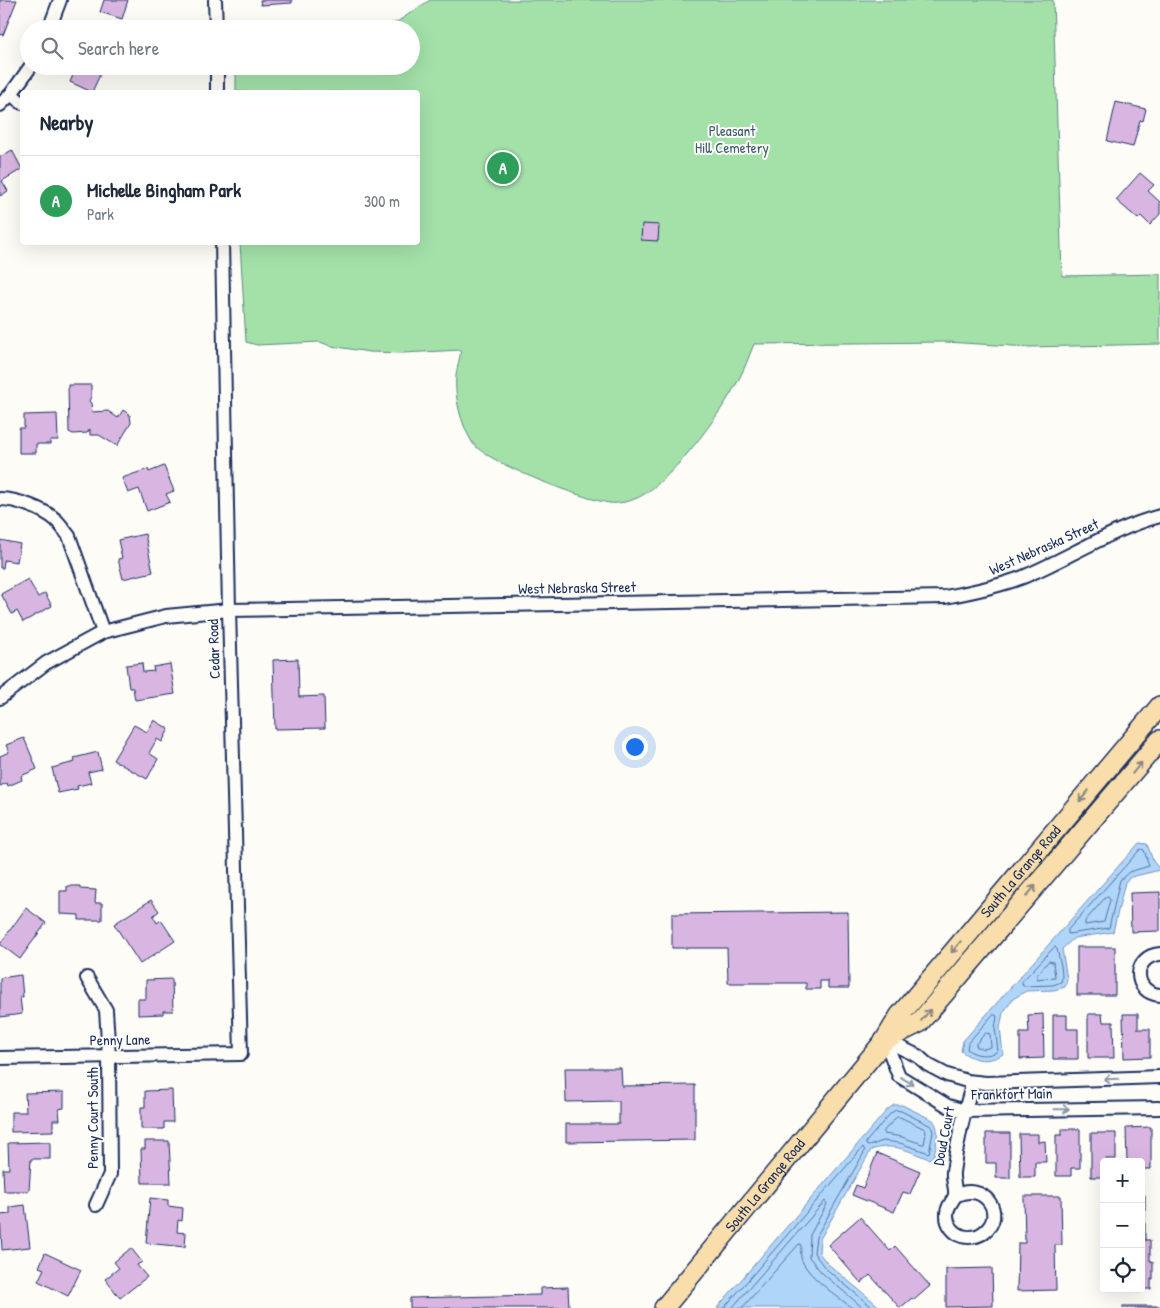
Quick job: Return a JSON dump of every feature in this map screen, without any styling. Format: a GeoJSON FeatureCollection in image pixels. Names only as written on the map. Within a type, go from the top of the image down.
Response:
{"type":"FeatureCollection","features":[{"type":"Feature","properties":{"kind":"main road","name":"South La Grange Road"},"geometry":{"type":"LineString","coordinates":[[664,1308],[885,1040],[900,1015],[1160,706]]}},
{"type":"Feature","properties":{"kind":"main road","name":"South La Grange Road"},"geometry":{"type":"LineString","coordinates":[[885,1040],[919,1023],[1160,740]]}},
{"type":"Feature","properties":{"kind":"street"},"geometry":{"type":"LineString","coordinates":[[52,20],[60,0]]}},
{"type":"Feature","properties":{"kind":"street"},"geometry":{"type":"LineString","coordinates":[[215,0],[216,20]]}},
{"type":"Feature","properties":{"kind":"street"},"geometry":{"type":"LineString","coordinates":[[0,105],[11,94],[25,75]]}},
{"type":"Feature","properties":{"kind":"street"},"geometry":{"type":"LineString","coordinates":[[217,75],[217,90]]}},
{"type":"Feature","properties":{"kind":"street"},"geometry":{"type":"LineString","coordinates":[[11,94],[20,101]]}},
{"type":"Feature","properties":{"kind":"street","name":"Cedar Road"},"geometry":{"type":"LineString","coordinates":[[222,245],[229,610],[241,1054]]}},
{"type":"Feature","properties":{"kind":"street"},"geometry":{"type":"LineString","coordinates":[[0,499],[8,499],[35,508],[56,520],[68,536],[103,632]]}},
{"type":"Feature","properties":{"kind":"street","name":"West Nebraska Street"},"geometry":{"type":"LineString","coordinates":[[0,698],[46,663],[103,632],[166,616],[229,610],[945,597],[989,589],[1024,576],[1118,531],[1160,516]]}},
{"type":"Feature","properties":{"kind":"street"},"geometry":{"type":"LineString","coordinates":[[1160,954],[1146,958],[1139,969],[1139,976],[1144,988],[1149,992],[1160,995]]}},
{"type":"Feature","properties":{"kind":"street","name":"Penny Court South"},"geometry":{"type":"LineString","coordinates":[[87,978],[106,1010],[109,1057],[110,1174],[96,1205]]}},
{"type":"Feature","properties":{"kind":"street","name":"Frankfort Main"},"geometry":{"type":"LineString","coordinates":[[885,1040],[918,1056],[947,1075],[986,1084],[1160,1077]]}},
{"type":"Feature","properties":{"kind":"street","name":"Frankfort Main"},"geometry":{"type":"LineString","coordinates":[[885,1040],[899,1076],[948,1106],[965,1111],[1160,1108]]}},
{"type":"Feature","properties":{"kind":"street","name":"Penny Lane"},"geometry":{"type":"LineString","coordinates":[[0,1058],[241,1054]]}},
{"type":"Feature","properties":{"kind":"street","name":"Doud Court"},"geometry":{"type":"LineString","coordinates":[[955,1196],[952,1175],[972,1082]]}},
{"type":"Feature","properties":{"kind":"green space","name":"Pleasant Hill Cemetery"},"geometry":{"type":"Polygon","coordinates":[[[430,0],[1053,0],[1062,276],[1160,274],[1160,344],[1030,347],[946,342],[754,344],[739,379],[707,429],[677,466],[646,493],[630,501],[610,503],[580,495],[536,479],[495,460],[472,442],[457,401],[456,373],[461,350],[403,353],[369,352],[331,346],[320,342],[257,345],[246,342],[240,245],[420,245],[420,90],[236,90],[236,75],[420,75],[420,20],[400,20],[430,0]]]}},
{"type":"Feature","properties":{"kind":"water"},"geometry":{"type":"Polygon","coordinates":[[[1139,843],[1147,844],[1153,861],[1160,870],[1131,877],[1125,882],[1113,932],[1074,938],[1062,949],[1067,979],[1065,987],[1054,990],[1026,991],[1013,999],[1003,1013],[1000,1028],[1003,1054],[992,1059],[982,1060],[971,1057],[961,1051],[963,1041],[1139,843]]]}},
{"type":"Feature","properties":{"kind":"water"},"geometry":{"type":"Polygon","coordinates":[[[894,1105],[902,1105],[933,1120],[937,1128],[934,1155],[929,1159],[894,1147],[871,1150],[820,1239],[819,1253],[828,1264],[881,1308],[717,1308],[887,1110],[894,1105]]]}},
{"type":"Feature","properties":{"kind":"building"},"geometry":{"type":"Polygon","coordinates":[[[0,0],[17,0],[3,35],[0,34],[0,0]]]}},
{"type":"Feature","properties":{"kind":"building"},"geometry":{"type":"Polygon","coordinates":[[[104,0],[128,0],[122,19],[100,12],[104,0]]]}},
{"type":"Feature","properties":{"kind":"building"},"geometry":{"type":"Polygon","coordinates":[[[260,0],[292,0],[292,3],[261,5],[260,0]]]}},
{"type":"Feature","properties":{"kind":"building"},"geometry":{"type":"Polygon","coordinates":[[[73,75],[100,75],[93,90],[88,90],[70,82],[73,75]]]}},
{"type":"Feature","properties":{"kind":"building"},"geometry":{"type":"Polygon","coordinates":[[[1116,102],[1146,109],[1143,121],[1140,120],[1133,147],[1107,141],[1116,102]]]}},
{"type":"Feature","properties":{"kind":"building"},"geometry":{"type":"Polygon","coordinates":[[[12,150],[20,165],[20,170],[2,181],[8,191],[0,196],[0,157],[12,150]]]}},
{"type":"Feature","properties":{"kind":"building"},"geometry":{"type":"Polygon","coordinates":[[[1140,173],[1154,185],[1148,191],[1160,202],[1160,214],[1150,225],[1141,216],[1138,219],[1116,200],[1140,173]]]}},
{"type":"Feature","properties":{"kind":"building"},"geometry":{"type":"Polygon","coordinates":[[[642,224],[659,225],[658,241],[641,240],[642,224]]]}},
{"type":"Feature","properties":{"kind":"building"},"geometry":{"type":"Polygon","coordinates":[[[68,385],[91,385],[89,401],[92,412],[108,411],[118,418],[123,410],[130,415],[131,423],[117,446],[99,435],[90,435],[90,429],[87,433],[73,434],[69,432],[68,385]]]}},
{"type":"Feature","properties":{"kind":"building"},"geometry":{"type":"Polygon","coordinates":[[[57,414],[58,440],[50,440],[50,444],[36,444],[36,453],[19,453],[19,428],[24,428],[24,415],[57,414]]]}},
{"type":"Feature","properties":{"kind":"building"},"geometry":{"type":"Polygon","coordinates":[[[164,466],[174,491],[166,494],[170,502],[147,511],[139,489],[128,493],[122,478],[148,469],[149,472],[164,466]]]}},
{"type":"Feature","properties":{"kind":"building"},"geometry":{"type":"Polygon","coordinates":[[[145,534],[153,572],[123,579],[118,559],[122,558],[118,540],[145,534]]]}},
{"type":"Feature","properties":{"kind":"building"},"geometry":{"type":"Polygon","coordinates":[[[0,540],[20,544],[17,562],[4,560],[3,568],[0,568],[0,540]]]}},
{"type":"Feature","properties":{"kind":"building"},"geometry":{"type":"Polygon","coordinates":[[[28,579],[38,597],[45,593],[52,606],[23,622],[17,611],[12,614],[1,594],[28,579]]]}},
{"type":"Feature","properties":{"kind":"building"},"geometry":{"type":"Polygon","coordinates":[[[298,659],[299,697],[324,696],[325,728],[275,729],[273,660],[298,659]]]}},
{"type":"Feature","properties":{"kind":"building"},"geometry":{"type":"Polygon","coordinates":[[[142,663],[143,672],[154,671],[153,667],[170,664],[175,694],[135,700],[133,688],[129,688],[126,665],[142,663]]]}},
{"type":"Feature","properties":{"kind":"building"},"geometry":{"type":"Polygon","coordinates":[[[154,720],[169,729],[162,742],[157,739],[149,753],[158,759],[147,779],[113,760],[134,725],[147,732],[154,720]]]}},
{"type":"Feature","properties":{"kind":"building"},"geometry":{"type":"Polygon","coordinates":[[[24,738],[37,769],[21,776],[22,780],[8,786],[7,783],[0,786],[0,756],[9,752],[6,745],[24,738]]]}},
{"type":"Feature","properties":{"kind":"building"},"geometry":{"type":"Polygon","coordinates":[[[98,752],[102,769],[88,772],[91,783],[77,786],[78,789],[58,793],[52,768],[75,762],[74,758],[98,752]]]}},
{"type":"Feature","properties":{"kind":"building"},"geometry":{"type":"Polygon","coordinates":[[[67,886],[80,886],[80,889],[96,890],[95,903],[102,903],[102,920],[79,920],[79,915],[60,914],[60,891],[67,891],[67,886]]]}},
{"type":"Feature","properties":{"kind":"building"},"geometry":{"type":"Polygon","coordinates":[[[1160,892],[1160,931],[1131,932],[1130,893],[1160,892]]]}},
{"type":"Feature","properties":{"kind":"building"},"geometry":{"type":"Polygon","coordinates":[[[151,900],[159,911],[153,916],[157,923],[161,920],[175,941],[140,964],[114,924],[151,900]]]}},
{"type":"Feature","properties":{"kind":"building"},"geometry":{"type":"Polygon","coordinates":[[[26,908],[46,923],[20,959],[0,944],[26,908]]]}},
{"type":"Feature","properties":{"kind":"building"},"geometry":{"type":"Polygon","coordinates":[[[848,912],[849,988],[828,988],[828,981],[820,981],[820,989],[806,989],[806,983],[728,983],[727,948],[672,948],[672,914],[848,912]]]}},
{"type":"Feature","properties":{"kind":"building"},"geometry":{"type":"Polygon","coordinates":[[[1077,947],[1115,947],[1115,995],[1077,995],[1077,947]]]}},
{"type":"Feature","properties":{"kind":"building"},"geometry":{"type":"Polygon","coordinates":[[[21,975],[23,997],[20,997],[22,1014],[0,1017],[0,978],[21,975]]]}},
{"type":"Feature","properties":{"kind":"building"},"geometry":{"type":"Polygon","coordinates":[[[172,979],[173,1011],[163,1011],[163,1014],[138,1015],[138,999],[146,999],[146,980],[172,979]]]}},
{"type":"Feature","properties":{"kind":"building"},"geometry":{"type":"Polygon","coordinates":[[[1043,1014],[1044,1058],[1020,1059],[1020,1033],[1029,1033],[1028,1015],[1043,1014]]]}},
{"type":"Feature","properties":{"kind":"building"},"geometry":{"type":"Polygon","coordinates":[[[1088,1014],[1102,1014],[1103,1022],[1113,1022],[1114,1058],[1088,1058],[1088,1014]]]}},
{"type":"Feature","properties":{"kind":"building"},"geometry":{"type":"Polygon","coordinates":[[[1123,1014],[1138,1014],[1138,1029],[1150,1029],[1150,1057],[1124,1058],[1123,1014]]]}},
{"type":"Feature","properties":{"kind":"building"},"geometry":{"type":"Polygon","coordinates":[[[1053,1015],[1067,1015],[1067,1029],[1078,1029],[1078,1059],[1053,1059],[1053,1015]]]}},
{"type":"Feature","properties":{"kind":"building"},"geometry":{"type":"Polygon","coordinates":[[[565,1068],[621,1068],[622,1086],[695,1085],[695,1140],[566,1142],[566,1124],[619,1124],[619,1101],[566,1102],[565,1068]]]}},
{"type":"Feature","properties":{"kind":"building"},"geometry":{"type":"Polygon","coordinates":[[[172,1090],[173,1122],[164,1122],[164,1129],[141,1129],[141,1107],[145,1107],[145,1091],[172,1090]]]}},
{"type":"Feature","properties":{"kind":"building"},"geometry":{"type":"Polygon","coordinates":[[[64,1092],[64,1108],[59,1109],[60,1120],[53,1120],[53,1131],[11,1132],[11,1112],[26,1112],[25,1093],[64,1092]]]}},
{"type":"Feature","properties":{"kind":"building"},"geometry":{"type":"Polygon","coordinates":[[[1151,1127],[1151,1169],[1145,1169],[1145,1158],[1127,1158],[1126,1128],[1151,1127]]]}},
{"type":"Feature","properties":{"kind":"building"},"geometry":{"type":"Polygon","coordinates":[[[1062,1129],[1080,1129],[1080,1168],[1071,1168],[1071,1176],[1056,1176],[1056,1135],[1062,1135],[1062,1129]]]}},
{"type":"Feature","properties":{"kind":"building"},"geometry":{"type":"Polygon","coordinates":[[[986,1133],[1010,1133],[1010,1178],[996,1178],[996,1163],[986,1163],[986,1133]]]}},
{"type":"Feature","properties":{"kind":"building"},"geometry":{"type":"Polygon","coordinates":[[[1091,1133],[1116,1133],[1116,1158],[1100,1158],[1100,1177],[1091,1177],[1091,1133]]]}},
{"type":"Feature","properties":{"kind":"building"},"geometry":{"type":"Polygon","coordinates":[[[1019,1134],[1038,1134],[1038,1142],[1045,1141],[1046,1162],[1035,1162],[1035,1177],[1020,1177],[1019,1134]]]}},
{"type":"Feature","properties":{"kind":"building"},"geometry":{"type":"Polygon","coordinates":[[[145,1141],[169,1141],[171,1183],[142,1183],[141,1149],[145,1149],[145,1141]]]}},
{"type":"Feature","properties":{"kind":"building"},"geometry":{"type":"Polygon","coordinates":[[[50,1142],[50,1159],[31,1159],[29,1191],[4,1191],[3,1169],[9,1169],[8,1143],[50,1142]]]}},
{"type":"Feature","properties":{"kind":"building"},"geometry":{"type":"Polygon","coordinates":[[[877,1153],[920,1171],[910,1194],[903,1192],[894,1212],[852,1195],[856,1185],[863,1188],[877,1153]]]}},
{"type":"Feature","properties":{"kind":"building"},"geometry":{"type":"Polygon","coordinates":[[[1024,1196],[1061,1196],[1062,1245],[1055,1245],[1056,1290],[1017,1291],[1018,1243],[1025,1243],[1024,1196]]]}},
{"type":"Feature","properties":{"kind":"building"},"geometry":{"type":"Polygon","coordinates":[[[150,1198],[168,1200],[168,1206],[183,1208],[182,1221],[178,1220],[177,1232],[186,1233],[185,1247],[146,1243],[150,1198]]]}},
{"type":"Feature","properties":{"kind":"building"},"geometry":{"type":"Polygon","coordinates":[[[25,1205],[30,1247],[2,1250],[0,1215],[10,1214],[10,1207],[25,1205]]]}},
{"type":"Feature","properties":{"kind":"building"},"geometry":{"type":"Polygon","coordinates":[[[860,1217],[890,1251],[895,1246],[930,1286],[914,1300],[912,1298],[900,1308],[870,1275],[861,1283],[828,1245],[860,1217]]]}},
{"type":"Feature","properties":{"kind":"building"},"geometry":{"type":"Polygon","coordinates":[[[1145,1240],[1150,1240],[1150,1261],[1153,1261],[1151,1289],[1145,1289],[1145,1240]]]}},
{"type":"Feature","properties":{"kind":"building"},"geometry":{"type":"Polygon","coordinates":[[[131,1248],[142,1262],[137,1265],[147,1277],[120,1298],[105,1279],[119,1268],[114,1262],[131,1248]]]}},
{"type":"Feature","properties":{"kind":"building"},"geometry":{"type":"Polygon","coordinates":[[[45,1253],[81,1270],[68,1296],[38,1281],[44,1269],[39,1267],[45,1253]]]}},
{"type":"Feature","properties":{"kind":"building"},"geometry":{"type":"Polygon","coordinates":[[[992,1268],[993,1306],[946,1307],[946,1269],[992,1268]]]}},
{"type":"Feature","properties":{"kind":"building"},"geometry":{"type":"Polygon","coordinates":[[[568,1287],[569,1308],[410,1308],[410,1298],[540,1295],[540,1288],[568,1287]]]}},
{"type":"Feature","properties":{"kind":"building"},"geometry":{"type":"Polygon","coordinates":[[[1123,1306],[1159,1306],[1159,1308],[1123,1308],[1123,1306]]]}},
{"type":"Feature","properties":{"kind":"place","name":"Michelle Bingham Park"},"geometry":{"type":"Point","coordinates":[503,168]}}]}
